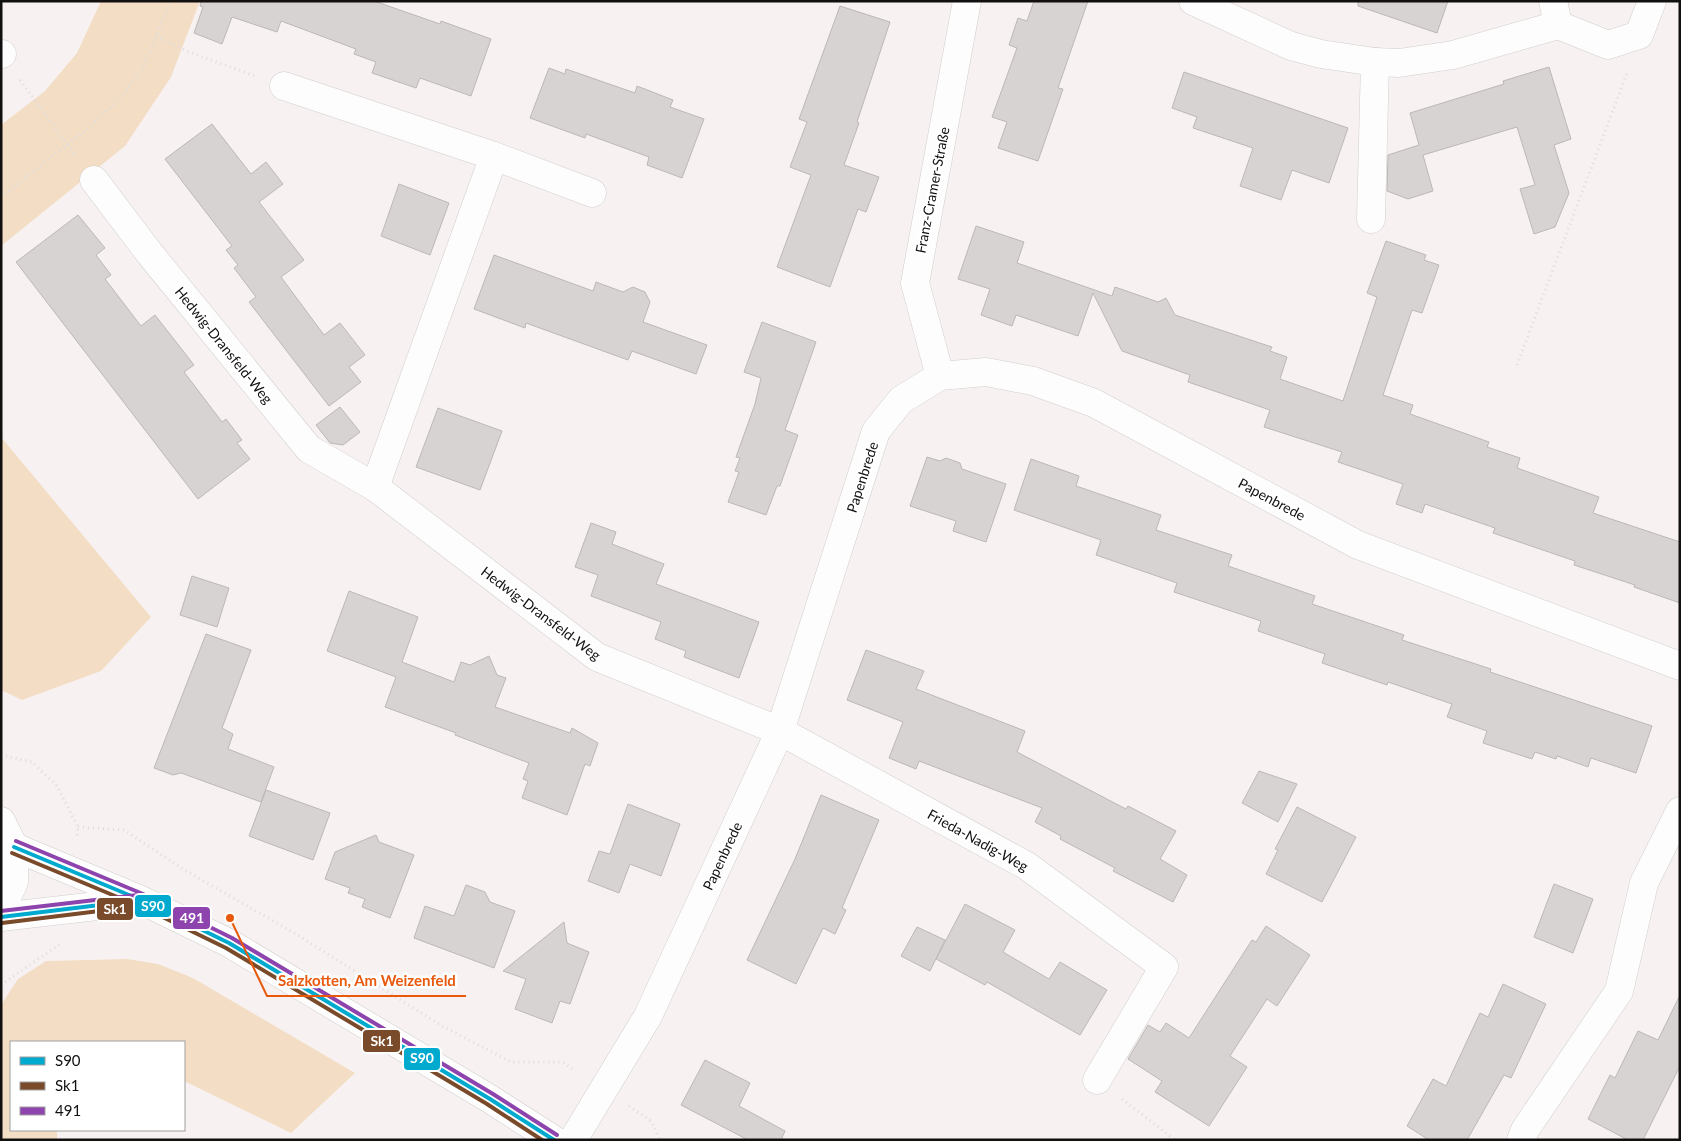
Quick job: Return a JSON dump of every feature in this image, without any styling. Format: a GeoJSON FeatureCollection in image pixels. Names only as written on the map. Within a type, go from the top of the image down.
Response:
{"type":"FeatureCollection","features":[{"type":"Feature","properties":{"kind":"street","name":"Franz-Cramer-Straße"},"geometry":{"type":"LineString","coordinates":[[940,376],[914,283],[967,1]]}},
{"type":"Feature","properties":{"kind":"street"},"geometry":{"type":"LineString","coordinates":[[1193,1],[1291,46],[1321,54],[1375,62],[1399,63],[1453,55],[1556,13],[1608,45],[1639,35],[1652,1]]}},
{"type":"Feature","properties":{"kind":"street"},"geometry":{"type":"LineString","coordinates":[[1371,219],[1375,62]]}},
{"type":"Feature","properties":{"kind":"street"},"geometry":{"type":"LineString","coordinates":[[284,86],[494,156],[592,193]]}},
{"type":"Feature","properties":{"kind":"street"},"geometry":{"type":"LineString","coordinates":[[375,487],[494,156]]}},
{"type":"Feature","properties":{"kind":"street","name":"Hedwig-Dransfeld-Weg"},"geometry":{"type":"LineString","coordinates":[[94,180],[150,254],[310,449],[375,487],[597,657],[780,731]]}},
{"type":"Feature","properties":{"kind":"street","name":"Papenbrede"},"geometry":{"type":"LineString","coordinates":[[573,1140],[648,1016],[780,731],[876,431],[901,400],[940,376],[986,372],[1033,381],[1094,403],[1358,545],[1680,666]]}},
{"type":"Feature","properties":{"kind":"street","name":"Frieda-Nadig-Weg"},"geometry":{"type":"LineString","coordinates":[[780,731],[1027,866],[1164,967],[1097,1080]]}},
{"type":"Feature","properties":{"kind":"street"},"geometry":{"type":"LineString","coordinates":[[1521,1140],[1525,1130],[1619,990],[1644,883],[1680,812]]}},
{"type":"Feature","properties":{"kind":"street"},"geometry":{"type":"LineString","coordinates":[[1,820],[14,847],[14,882],[1,910]]}},
{"type":"Feature","properties":{"kind":"street"},"geometry":{"type":"LineString","coordinates":[[14,847],[141,900],[229,943],[490,1099],[554,1140]]}},
{"type":"Feature","properties":{"kind":"street"},"geometry":{"type":"LineString","coordinates":[[1,917],[141,900]]}},
{"type":"Feature","properties":{"kind":"path"},"geometry":{"type":"LineString","coordinates":[[1,197],[89,128],[120,98],[143,68],[171,1]]}},
{"type":"Feature","properties":{"kind":"path"},"geometry":{"type":"LineString","coordinates":[[1517,365],[1633,57],[1639,35]]}},
{"type":"Feature","properties":{"kind":"path"},"geometry":{"type":"LineString","coordinates":[[156,36],[188,52],[284,86]]}},
{"type":"Feature","properties":{"kind":"path"},"geometry":{"type":"LineString","coordinates":[[2,54],[94,180]]}},
{"type":"Feature","properties":{"kind":"path"},"geometry":{"type":"LineString","coordinates":[[1,755],[32,762],[57,786],[78,827],[124,830],[186,872],[296,934],[442,1026],[511,1062],[562,1062],[651,1121],[660,1140]]}},
{"type":"Feature","properties":{"kind":"path"},"geometry":{"type":"LineString","coordinates":[[1097,1080],[1175,1140]]}},
{"type":"Feature","properties":{"kind":"shaded area"},"geometry":{"type":"Polygon","coordinates":[[[101,1],[200,1],[171,77],[125,146],[1,246],[1,125],[45,91],[77,53],[101,1]]]}},
{"type":"Feature","properties":{"kind":"shaded area"},"geometry":{"type":"Polygon","coordinates":[[[1,437],[151,617],[101,671],[22,700],[1,690],[1,437]]]}},
{"type":"Feature","properties":{"kind":"shaded area"},"geometry":{"type":"Polygon","coordinates":[[[127,959],[158,964],[193,978],[355,1073],[291,1133],[185,1081],[185,1041],[10,1041],[10,1131],[57,1131],[57,1140],[1,1140],[1,1005],[18,979],[46,961],[127,959]]]}},
{"type":"Feature","properties":{"kind":"building"},"geometry":{"type":"Polygon","coordinates":[[[201,1],[374,1],[440,24],[441,21],[491,39],[471,96],[420,78],[416,88],[372,73],[376,62],[354,54],[356,49],[281,21],[277,32],[232,17],[222,44],[194,33],[203,7],[200,6],[201,1]]]}},
{"type":"Feature","properties":{"kind":"building"},"geometry":{"type":"Polygon","coordinates":[[[1034,1],[1088,1],[1058,88],[1063,89],[1038,161],[998,148],[1007,122],[992,117],[1017,48],[1009,45],[1018,18],[1027,21],[1034,1]]]}},
{"type":"Feature","properties":{"kind":"building"},"geometry":{"type":"Polygon","coordinates":[[[1358,1],[1448,1],[1437,33],[1358,6],[1358,1]]]}},
{"type":"Feature","properties":{"kind":"building"},"geometry":{"type":"Polygon","coordinates":[[[840,6],[890,22],[844,165],[879,177],[866,212],[858,209],[830,287],[777,267],[811,175],[790,167],[807,122],[799,119],[840,6]]]}},
{"type":"Feature","properties":{"kind":"building"},"geometry":{"type":"Polygon","coordinates":[[[1549,67],[1571,139],[1554,145],[1569,193],[1555,227],[1534,234],[1520,189],[1535,185],[1517,127],[1423,155],[1433,191],[1408,199],[1387,191],[1388,155],[1419,145],[1410,113],[1504,84],[1503,81],[1549,67]]]}},
{"type":"Feature","properties":{"kind":"building"},"geometry":{"type":"Polygon","coordinates":[[[549,68],[565,74],[566,69],[635,93],[637,86],[673,100],[670,107],[704,119],[682,178],[647,165],[649,157],[586,134],[585,138],[530,118],[549,68]]]}},
{"type":"Feature","properties":{"kind":"building"},"geometry":{"type":"Polygon","coordinates":[[[1184,72],[1348,128],[1329,183],[1292,170],[1281,200],[1240,186],[1253,148],[1193,128],[1197,117],[1172,108],[1184,72]]]}},
{"type":"Feature","properties":{"kind":"building"},"geometry":{"type":"Polygon","coordinates":[[[212,124],[251,174],[266,162],[283,184],[259,202],[304,260],[281,277],[324,335],[340,323],[365,355],[349,367],[361,382],[329,406],[249,302],[256,297],[234,268],[238,265],[226,250],[232,246],[165,159],[212,124]]]}},
{"type":"Feature","properties":{"kind":"building"},"geometry":{"type":"Polygon","coordinates":[[[399,184],[449,203],[430,255],[381,236],[399,184]]]}},
{"type":"Feature","properties":{"kind":"building"},"geometry":{"type":"Polygon","coordinates":[[[78,215],[105,248],[96,255],[111,275],[105,279],[141,326],[155,315],[194,365],[184,372],[222,422],[226,419],[242,440],[237,443],[250,459],[198,499],[16,262],[78,215]]]}},
{"type":"Feature","properties":{"kind":"building"},"geometry":{"type":"Polygon","coordinates":[[[976,226],[1024,242],[1017,263],[1112,296],[1115,287],[1158,302],[1166,298],[1175,315],[1272,347],[1270,351],[1287,357],[1280,379],[1343,401],[1377,297],[1367,293],[1386,241],[1426,255],[1424,260],[1439,265],[1422,313],[1412,310],[1383,395],[1413,405],[1410,414],[1489,442],[1487,447],[1520,458],[1517,468],[1599,497],[1593,513],[1680,542],[1680,603],[1634,587],[1635,585],[1574,565],[1575,561],[1493,533],[1495,528],[1425,504],[1422,513],[1396,504],[1403,484],[1338,462],[1342,452],[1264,427],[1270,410],[1188,382],[1190,375],[1122,351],[1093,293],[1078,336],[1016,315],[1012,326],[981,315],[990,289],[958,279],[976,226]]]}},
{"type":"Feature","properties":{"kind":"building"},"geometry":{"type":"Polygon","coordinates":[[[494,255],[593,291],[596,282],[623,292],[633,287],[645,292],[650,302],[643,322],[707,345],[696,374],[632,351],[628,360],[526,323],[525,328],[474,309],[494,255]]]}},
{"type":"Feature","properties":{"kind":"building"},"geometry":{"type":"Polygon","coordinates":[[[762,322],[816,342],[785,430],[798,435],[780,486],[777,486],[766,515],[728,502],[739,472],[735,471],[740,458],[736,457],[755,404],[761,378],[744,372],[762,322]]]}},
{"type":"Feature","properties":{"kind":"building"},"geometry":{"type":"Polygon","coordinates":[[[340,407],[360,432],[343,445],[330,443],[316,425],[340,407]]]}},
{"type":"Feature","properties":{"kind":"building"},"geometry":{"type":"Polygon","coordinates":[[[438,408],[502,431],[480,490],[416,467],[438,408]]]}},
{"type":"Feature","properties":{"kind":"building"},"geometry":{"type":"Polygon","coordinates":[[[927,457],[940,461],[946,458],[960,463],[962,469],[1006,484],[986,542],[953,531],[956,521],[910,506],[927,457]]]}},
{"type":"Feature","properties":{"kind":"building"},"geometry":{"type":"Polygon","coordinates":[[[1031,459],[1079,476],[1076,486],[1161,515],[1156,530],[1232,555],[1228,566],[1315,596],[1312,604],[1404,635],[1402,640],[1491,669],[1490,672],[1652,726],[1636,773],[1591,758],[1588,767],[1557,756],[1556,759],[1535,752],[1532,759],[1483,743],[1487,731],[1447,717],[1452,704],[1388,682],[1387,685],[1322,663],[1325,654],[1258,631],[1261,621],[1174,592],[1177,583],[1096,555],[1101,540],[1014,510],[1031,459]]]}},
{"type":"Feature","properties":{"kind":"building"},"geometry":{"type":"Polygon","coordinates":[[[591,523],[616,532],[612,544],[664,564],[656,584],[759,622],[739,678],[684,657],[686,651],[655,639],[661,622],[591,596],[598,575],[575,567],[591,523]]]}},
{"type":"Feature","properties":{"kind":"building"},"geometry":{"type":"Polygon","coordinates":[[[192,576],[229,588],[217,627],[180,615],[192,576]]]}},
{"type":"Feature","properties":{"kind":"building"},"geometry":{"type":"Polygon","coordinates":[[[349,591],[418,617],[402,662],[454,682],[461,662],[470,665],[489,656],[497,675],[506,678],[495,707],[570,733],[572,728],[598,743],[590,766],[585,764],[567,815],[522,798],[528,781],[523,779],[529,763],[455,735],[456,733],[385,707],[396,677],[327,651],[349,591]]]}},
{"type":"Feature","properties":{"kind":"building"},"geometry":{"type":"Polygon","coordinates":[[[206,634],[251,650],[222,728],[233,734],[228,749],[274,767],[261,802],[181,773],[173,775],[154,768],[206,634]]]}},
{"type":"Feature","properties":{"kind":"building"},"geometry":{"type":"Polygon","coordinates":[[[866,650],[924,671],[916,689],[1025,731],[1017,752],[1126,809],[1128,806],[1176,831],[1160,859],[1187,875],[1173,902],[1113,871],[1115,868],[1060,839],[1061,836],[1035,822],[1042,808],[919,761],[916,769],[889,758],[903,722],[847,700],[866,650]]]}},
{"type":"Feature","properties":{"kind":"building"},"geometry":{"type":"Polygon","coordinates":[[[1259,771],[1297,784],[1278,822],[1242,803],[1259,771]]]}},
{"type":"Feature","properties":{"kind":"building"},"geometry":{"type":"Polygon","coordinates":[[[266,790],[330,813],[313,860],[249,836],[266,790]]]}},
{"type":"Feature","properties":{"kind":"building"},"geometry":{"type":"Polygon","coordinates":[[[821,795],[879,820],[842,908],[846,910],[835,934],[823,928],[796,984],[747,960],[795,859],[821,795]]]}},
{"type":"Feature","properties":{"kind":"building"},"geometry":{"type":"Polygon","coordinates":[[[628,804],[680,824],[661,876],[630,864],[619,893],[588,881],[599,851],[610,854],[628,804]]]}},
{"type":"Feature","properties":{"kind":"building"},"geometry":{"type":"Polygon","coordinates":[[[1297,807],[1356,837],[1322,902],[1266,874],[1278,850],[1275,849],[1297,807]]]}},
{"type":"Feature","properties":{"kind":"building"},"geometry":{"type":"Polygon","coordinates":[[[376,835],[379,842],[414,855],[390,918],[362,907],[365,899],[348,893],[350,888],[325,879],[335,852],[376,835]]]}},
{"type":"Feature","properties":{"kind":"building"},"geometry":{"type":"Polygon","coordinates":[[[1554,884],[1593,899],[1573,953],[1534,937],[1554,884]]]}},
{"type":"Feature","properties":{"kind":"building"},"geometry":{"type":"Polygon","coordinates":[[[466,885],[485,892],[490,902],[515,911],[494,968],[414,938],[425,906],[454,916],[466,885]]]}},
{"type":"Feature","properties":{"kind":"building"},"geometry":{"type":"Polygon","coordinates":[[[965,904],[1015,930],[1003,952],[1049,979],[1060,962],[1107,990],[1080,1035],[987,982],[985,985],[936,959],[965,904]]]}},
{"type":"Feature","properties":{"kind":"building"},"geometry":{"type":"Polygon","coordinates":[[[564,922],[567,943],[589,952],[570,1004],[560,1001],[552,1023],[515,1009],[526,979],[503,971],[564,922]]]}},
{"type":"Feature","properties":{"kind":"building"},"geometry":{"type":"Polygon","coordinates":[[[1266,926],[1310,955],[1277,1006],[1267,999],[1230,1056],[1247,1067],[1209,1126],[1155,1092],[1162,1081],[1128,1059],[1148,1025],[1160,1032],[1166,1023],[1189,1038],[1252,940],[1256,942],[1266,926]]]}},
{"type":"Feature","properties":{"kind":"building"},"geometry":{"type":"Polygon","coordinates":[[[917,927],[945,940],[930,971],[901,956],[917,927]]]}},
{"type":"Feature","properties":{"kind":"building"},"geometry":{"type":"Polygon","coordinates":[[[1503,984],[1546,1004],[1511,1078],[1504,1075],[1467,1140],[1429,1140],[1407,1126],[1433,1079],[1446,1086],[1480,1013],[1488,1017],[1503,984]]]}},
{"type":"Feature","properties":{"kind":"building"},"geometry":{"type":"Polygon","coordinates":[[[1680,995],[1680,1066],[1643,1140],[1628,1140],[1588,1119],[1610,1075],[1615,1078],[1638,1031],[1658,1040],[1680,995]]]}},
{"type":"Feature","properties":{"kind":"building"},"geometry":{"type":"Polygon","coordinates":[[[705,1060],[750,1083],[739,1106],[785,1131],[781,1140],[748,1140],[681,1105],[705,1060]]]}},
{"type":"Feature","properties":{"kind":"transit line","name":"491"},"geometry":{"type":"LineString","coordinates":[[16,841],[143,894],[232,938],[493,1094],[557,1135]]}},
{"type":"Feature","properties":{"kind":"transit line","name":"S90"},"geometry":{"type":"LineString","coordinates":[[14,847],[141,900]]}},
{"type":"Feature","properties":{"kind":"transit line","name":"Sk1"},"geometry":{"type":"LineString","coordinates":[[12,853],[139,906]]}},
{"type":"Feature","properties":{"kind":"transit line","name":"491"},"geometry":{"type":"LineString","coordinates":[[1,911],[138,895]]}},
{"type":"Feature","properties":{"kind":"transit line","name":"S90"},"geometry":{"type":"LineString","coordinates":[[1,917],[141,900],[229,943],[490,1099],[554,1140]]}},
{"type":"Feature","properties":{"kind":"transit line","name":"Sk1"},"geometry":{"type":"LineString","coordinates":[[2,923],[140,906],[226,948],[487,1104],[542,1140]]}},
{"type":"Feature","properties":{"kind":"place","name":"Salzkotten, Am Weizenfeld"},"geometry":{"type":"Point","coordinates":[230,918]}}]}
